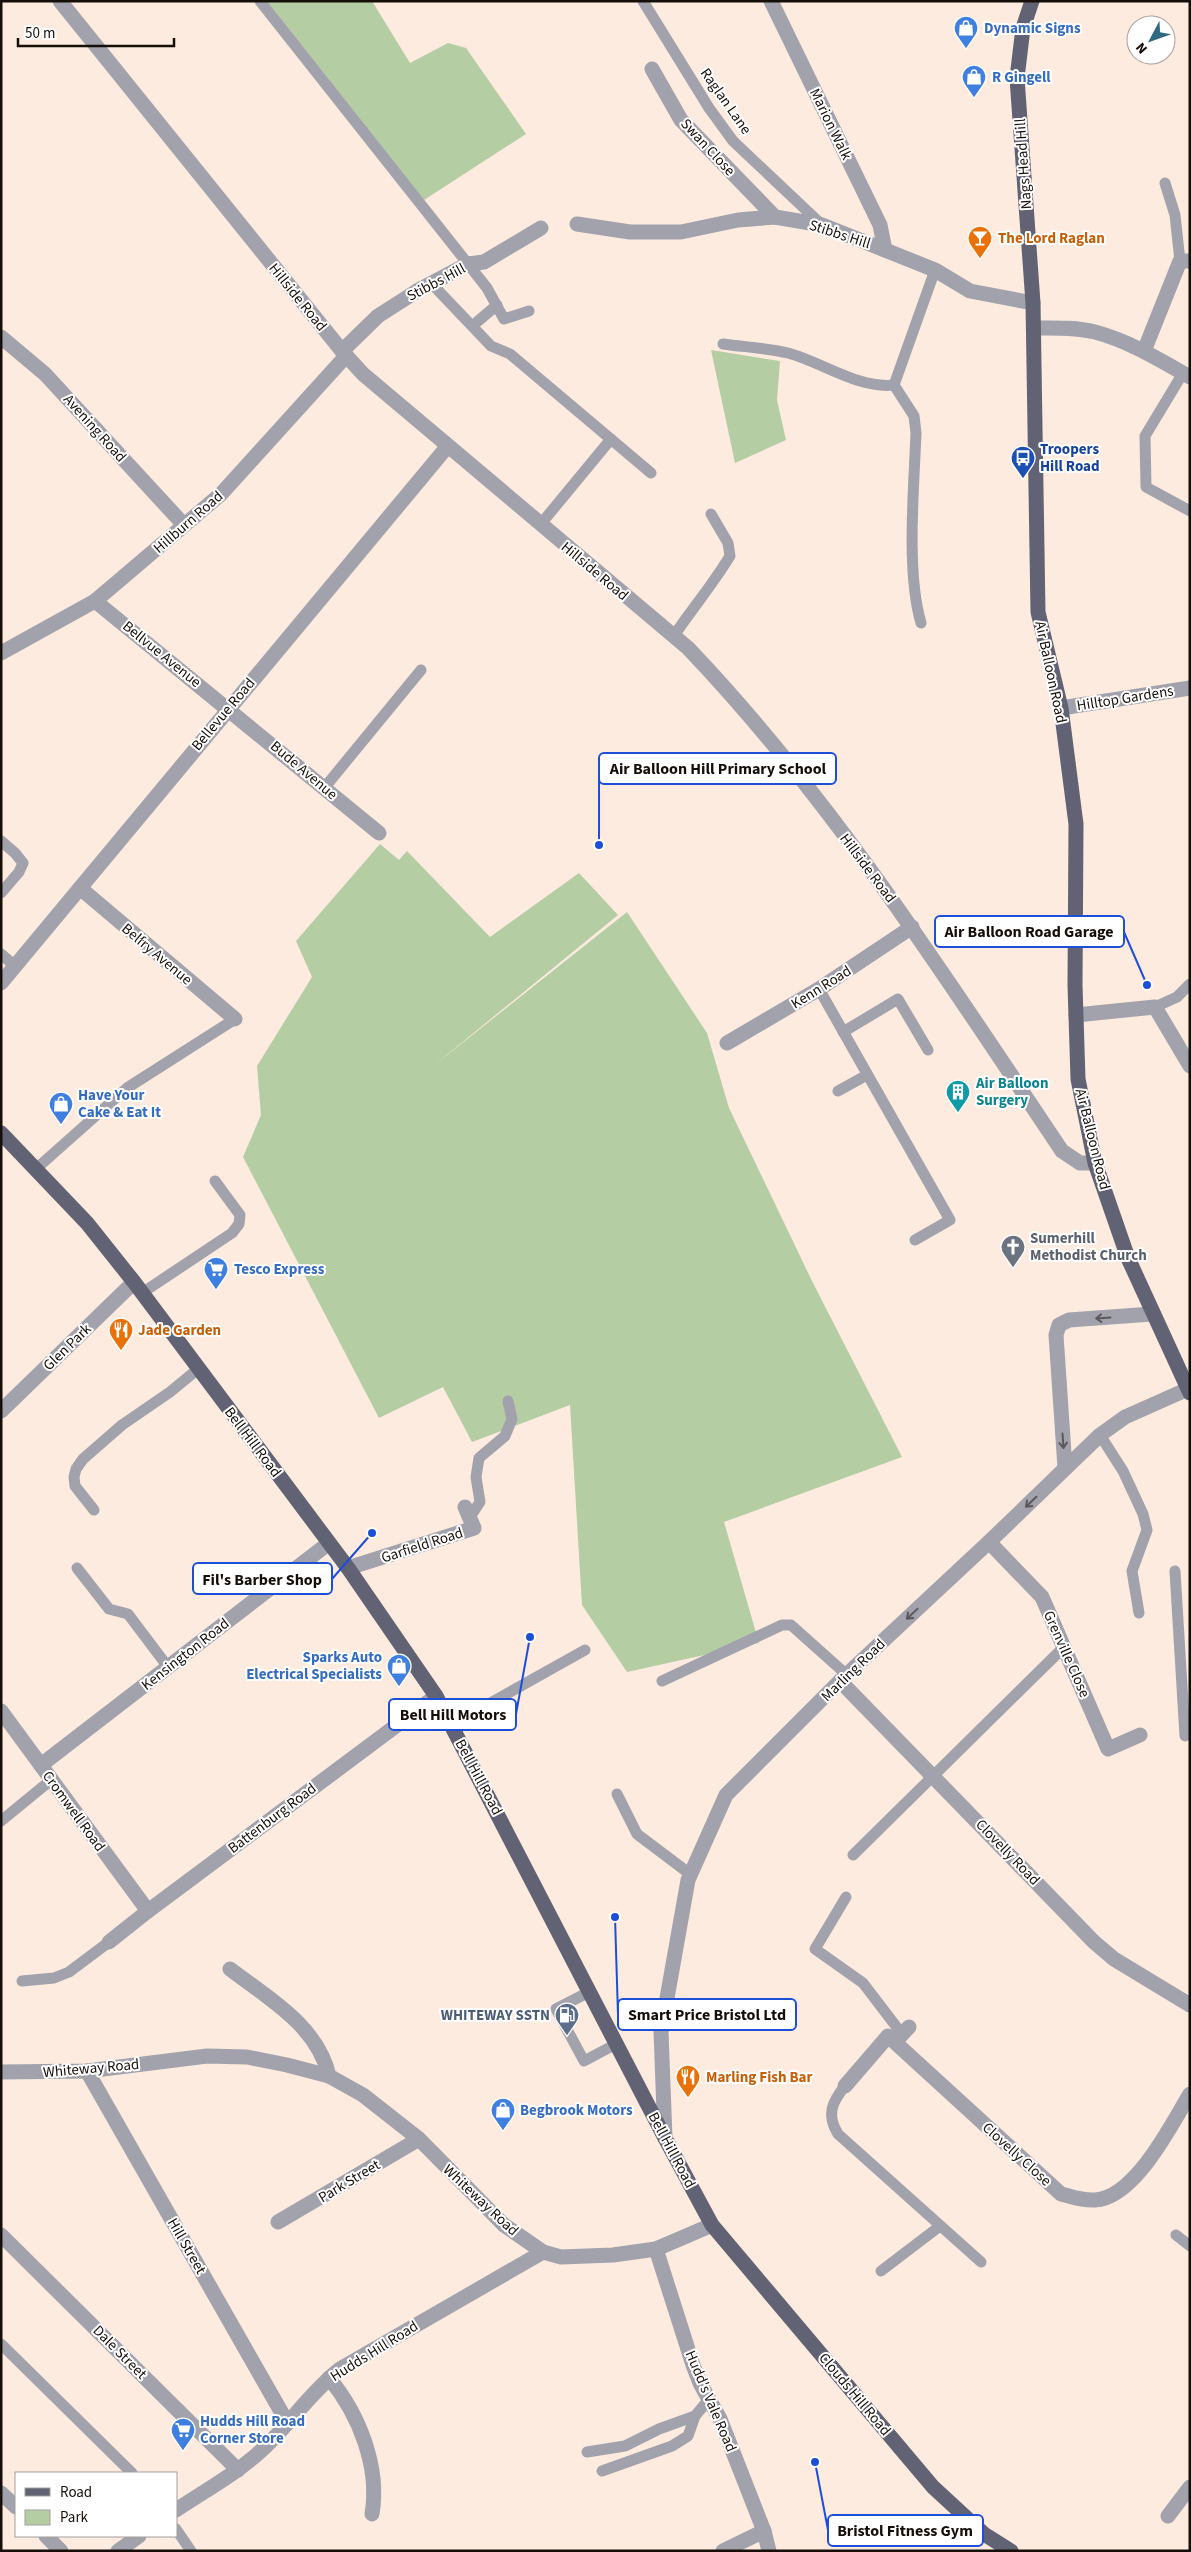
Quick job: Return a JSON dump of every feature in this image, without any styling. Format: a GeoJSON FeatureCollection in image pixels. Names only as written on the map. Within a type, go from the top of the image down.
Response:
{"type":"FeatureCollection","features":[{"type":"Feature","properties":{"kind":"main road","name":"Nags Head Hill"},"geometry":{"type":"LineString","coordinates":[[1032,1],[1023,28],[1017,78],[1034,328]]}},
{"type":"Feature","properties":{"kind":"main road","name":"Air Balloon Road"},"geometry":{"type":"LineString","coordinates":[[1034,328],[1038,612],[1061,708],[1076,824],[1078,1080],[1096,1163],[1128,1258],[1152,1314],[1189,1390]]}},
{"type":"Feature","properties":{"kind":"main road","name":"Bell Hill Road"},"geometry":{"type":"LineString","coordinates":[[1,1133],[37,1168],[87,1223],[138,1287],[348,1568],[436,1696],[665,2138],[712,2224]]}},
{"type":"Feature","properties":{"kind":"main road","name":"Clouds Hill Road"},"geometry":{"type":"LineString","coordinates":[[712,2224],[933,2487],[984,2534],[1011,2551]]}},
{"type":"Feature","properties":{"kind":"street","name":"Marion Walk"},"geometry":{"type":"LineString","coordinates":[[771,1],[880,225],[885,250]]}},
{"type":"Feature","properties":{"kind":"street","name":"Hillside Road"},"geometry":{"type":"LineString","coordinates":[[63,2],[344,354],[363,374],[673,637],[728,690],[788,761],[912,928],[1062,1151],[1080,1163],[1096,1163]]}},
{"type":"Feature","properties":{"kind":"street","name":"Swan Close"},"geometry":{"type":"LineString","coordinates":[[652,68],[681,120],[775,217]]}},
{"type":"Feature","properties":{"kind":"street","name":"Stibbs Hill"},"geometry":{"type":"LineString","coordinates":[[577,224],[630,232],[681,232],[738,220],[775,217],[822,225],[935,270],[970,291],[1033,303]]}},
{"type":"Feature","properties":{"kind":"street","name":"Stibbs Hill"},"geometry":{"type":"LineString","coordinates":[[344,354],[378,316],[431,283],[468,264],[484,262],[541,228]]}},
{"type":"Feature","properties":{"kind":"street"},"geometry":{"type":"LineString","coordinates":[[1144,351],[1185,261]]}},
{"type":"Feature","properties":{"kind":"street"},"geometry":{"type":"LineString","coordinates":[[1034,328],[1064,328],[1095,332],[1144,351],[1186,375]]}},
{"type":"Feature","properties":{"kind":"street","name":"Avening Road"},"geometry":{"type":"LineString","coordinates":[[1,337],[46,374],[184,525]]}},
{"type":"Feature","properties":{"kind":"street","name":"Hillburn Road"},"geometry":{"type":"LineString","coordinates":[[1,653],[95,601],[221,494],[344,354]]}},
{"type":"Feature","properties":{"kind":"street","name":"Bellevue Road"},"geometry":{"type":"LineString","coordinates":[[1,983],[447,447]]}},
{"type":"Feature","properties":{"kind":"street","name":"Bellvue Avenue"},"geometry":{"type":"LineString","coordinates":[[95,601],[228,708]]}},
{"type":"Feature","properties":{"kind":"street","name":"Hilltop Gardens"},"geometry":{"type":"LineString","coordinates":[[1061,708],[1190,688]]}},
{"type":"Feature","properties":{"kind":"street","name":"Bude Avenue"},"geometry":{"type":"LineString","coordinates":[[228,708],[380,832]]}},
{"type":"Feature","properties":{"kind":"street","name":"Belfry Avenue"},"geometry":{"type":"LineString","coordinates":[[80,888],[235,1020]]}},
{"type":"Feature","properties":{"kind":"street","name":"Kenn Road"},"geometry":{"type":"LineString","coordinates":[[727,1043],[819,990],[912,928]]}},
{"type":"Feature","properties":{"kind":"street"},"geometry":{"type":"LineString","coordinates":[[1076,1015],[1155,1007],[1190,1066]]}},
{"type":"Feature","properties":{"kind":"street","name":"Glen Park"},"geometry":{"type":"LineString","coordinates":[[1,1412],[138,1287]]}},
{"type":"Feature","properties":{"kind":"street"},"geometry":{"type":"LineString","coordinates":[[1066,1468],[1056,1335],[1059,1325],[1069,1320],[1152,1314]]}},
{"type":"Feature","properties":{"kind":"street","name":"Marling Road"},"geometry":{"type":"LineString","coordinates":[[665,2138],[662,2032],[690,1874],[726,1795],[844,1678],[1100,1435],[1125,1417],[1189,1390]]}},
{"type":"Feature","properties":{"kind":"street","name":"Garfield Road"},"geometry":{"type":"LineString","coordinates":[[348,1568],[474,1528],[468,1512]]}},
{"type":"Feature","properties":{"kind":"street","name":"Grenville Close"},"geometry":{"type":"LineString","coordinates":[[989,1542],[1042,1597],[1108,1749],[1140,1735]]}},
{"type":"Feature","properties":{"kind":"street","name":"Kensington Road"},"geometry":{"type":"LineString","coordinates":[[41,1765],[329,1543]]}},
{"type":"Feature","properties":{"kind":"street","name":"Clovelly Road"},"geometry":{"type":"LineString","coordinates":[[844,1678],[933,1775],[1094,1942],[1114,1959],[1190,2005]]}},
{"type":"Feature","properties":{"kind":"street","name":"Battenburg Road"},"geometry":{"type":"LineString","coordinates":[[109,1942],[436,1696]]}},
{"type":"Feature","properties":{"kind":"street","name":"Cromwell Road"},"geometry":{"type":"LineString","coordinates":[[1,1711],[148,1911]]}},
{"type":"Feature","properties":{"kind":"street"},"geometry":{"type":"LineString","coordinates":[[230,1969],[295,2019],[323,2055],[329,2076]]}},
{"type":"Feature","properties":{"kind":"street"},"geometry":{"type":"LineString","coordinates":[[845,2086],[888,2036],[902,2034]]}},
{"type":"Feature","properties":{"kind":"street","name":"Clovelly Close"},"geometry":{"type":"LineString","coordinates":[[902,2034],[1061,2194],[1078,2200],[1096,2200],[1110,2196],[1124,2188],[1149,2159],[1190,2094]]}},
{"type":"Feature","properties":{"kind":"street","name":"Whiteway Road"},"geometry":{"type":"LineString","coordinates":[[1,2072],[87,2071],[207,2056],[248,2058],[287,2065],[329,2076],[363,2094],[419,2139],[495,2218],[543,2252],[561,2257],[613,2255],[656,2249],[712,2224]]}},
{"type":"Feature","properties":{"kind":"street","name":"Hill Street"},"geometry":{"type":"LineString","coordinates":[[87,2071],[288,2422]]}},
{"type":"Feature","properties":{"kind":"street","name":"Park Street"},"geometry":{"type":"LineString","coordinates":[[278,2222],[419,2139]]}},
{"type":"Feature","properties":{"kind":"street","name":"Dale Street"},"geometry":{"type":"LineString","coordinates":[[1,2235],[238,2470]]}},
{"type":"Feature","properties":{"kind":"street","name":"Hudd's Vale Road"},"geometry":{"type":"LineString","coordinates":[[656,2249],[693,2365],[700,2383],[710,2398],[764,2531],[769,2551]]}},
{"type":"Feature","properties":{"kind":"street","name":"Hudds Hill Road"},"geometry":{"type":"LineString","coordinates":[[178,2509],[238,2470],[263,2449],[329,2378],[353,2360],[543,2252]]}},
{"type":"Feature","properties":{"kind":"street"},"geometry":{"type":"LineString","coordinates":[[329,2378],[348,2404],[373,2471],[375,2498],[372,2514]]}},
{"type":"Feature","properties":{"kind":"street"},"geometry":{"type":"LineString","coordinates":[[1168,2516],[1190,2487]]}},
{"type":"Feature","properties":{"kind":"street"},"geometry":{"type":"LineString","coordinates":[[1,2493],[15,2506]]}},
{"type":"Feature","properties":{"kind":"street"},"geometry":{"type":"LineString","coordinates":[[723,2551],[764,2531]]}},
{"type":"Feature","properties":{"kind":"street"},"geometry":{"type":"LineString","coordinates":[[47,2537],[61,2551]]}},
{"type":"Feature","properties":{"kind":"street"},"geometry":{"type":"LineString","coordinates":[[118,2551],[138,2537]]}},
{"type":"Feature","properties":{"kind":"lane"},"geometry":{"type":"LineString","coordinates":[[260,1],[468,264],[497,305],[504,319],[529,311]]}},
{"type":"Feature","properties":{"kind":"lane","name":"Raglan Lane"},"geometry":{"type":"LineString","coordinates":[[643,1],[710,108],[733,140],[822,225]]}},
{"type":"Feature","properties":{"kind":"lane"},"geometry":{"type":"LineString","coordinates":[[1165,183],[1175,215],[1185,261]]}},
{"type":"Feature","properties":{"kind":"lane"},"geometry":{"type":"LineString","coordinates":[[894,386],[935,270]]}},
{"type":"Feature","properties":{"kind":"lane"},"geometry":{"type":"LineString","coordinates":[[431,283],[491,346],[510,354],[651,473]]}},
{"type":"Feature","properties":{"kind":"lane"},"geometry":{"type":"LineString","coordinates":[[478,322],[497,305]]}},
{"type":"Feature","properties":{"kind":"lane"},"geometry":{"type":"LineString","coordinates":[[722,344],[788,353],[865,382],[883,387],[894,386]]}},
{"type":"Feature","properties":{"kind":"lane"},"geometry":{"type":"LineString","coordinates":[[1186,375],[1145,436],[1146,487],[1190,511]]}},
{"type":"Feature","properties":{"kind":"lane"},"geometry":{"type":"LineString","coordinates":[[894,386],[914,416],[916,433],[914,562],[917,607],[922,622]]}},
{"type":"Feature","properties":{"kind":"lane"},"geometry":{"type":"LineString","coordinates":[[540,525],[611,439]]}},
{"type":"Feature","properties":{"kind":"lane"},"geometry":{"type":"LineString","coordinates":[[673,637],[697,601],[715,581],[730,556],[728,543],[710,514]]}},
{"type":"Feature","properties":{"kind":"lane"},"geometry":{"type":"LineString","coordinates":[[325,787],[421,670]]}},
{"type":"Feature","properties":{"kind":"lane"},"geometry":{"type":"LineString","coordinates":[[1,841],[22,863],[19,872],[1,893]]}},
{"type":"Feature","properties":{"kind":"lane"},"geometry":{"type":"LineString","coordinates":[[1,954],[15,966]]}},
{"type":"Feature","properties":{"kind":"lane"},"geometry":{"type":"LineString","coordinates":[[1155,1007],[1177,997],[1190,984]]}},
{"type":"Feature","properties":{"kind":"lane"},"geometry":{"type":"LineString","coordinates":[[819,990],[950,1220],[915,1240]]}},
{"type":"Feature","properties":{"kind":"lane"},"geometry":{"type":"LineString","coordinates":[[843,1032],[898,999],[928,1050]]}},
{"type":"Feature","properties":{"kind":"lane"},"geometry":{"type":"LineString","coordinates":[[37,1168],[127,1088],[235,1020]]}},
{"type":"Feature","properties":{"kind":"lane"},"geometry":{"type":"LineString","coordinates":[[838,1091],[867,1075]]}},
{"type":"Feature","properties":{"kind":"lane"},"geometry":{"type":"LineString","coordinates":[[138,1287],[232,1233],[239,1224],[240,1216],[215,1181]]}},
{"type":"Feature","properties":{"kind":"lane"},"geometry":{"type":"LineString","coordinates":[[94,1510],[75,1486],[74,1477],[76,1469],[83,1459],[122,1425],[170,1392],[198,1369]]}},
{"type":"Feature","properties":{"kind":"lane"},"geometry":{"type":"LineString","coordinates":[[468,1512],[480,1502],[476,1477],[479,1458],[505,1436],[512,1418],[508,1401]]}},
{"type":"Feature","properties":{"kind":"lane"},"geometry":{"type":"LineString","coordinates":[[1100,1435],[1123,1471],[1143,1514],[1147,1530],[1132,1570],[1139,1613]]}},
{"type":"Feature","properties":{"kind":"lane"},"geometry":{"type":"LineString","coordinates":[[77,1568],[109,1609],[128,1614],[168,1666]]}},
{"type":"Feature","properties":{"kind":"lane"},"geometry":{"type":"LineString","coordinates":[[1175,1571],[1186,1669],[1185,1736]]}},
{"type":"Feature","properties":{"kind":"lane"},"geometry":{"type":"LineString","coordinates":[[662,1681],[782,1625],[790,1625],[844,1678]]}},
{"type":"Feature","properties":{"kind":"lane"},"geometry":{"type":"LineString","coordinates":[[853,1855],[1064,1647]]}},
{"type":"Feature","properties":{"kind":"lane"},"geometry":{"type":"LineString","coordinates":[[451,1725],[585,1650]]}},
{"type":"Feature","properties":{"kind":"lane"},"geometry":{"type":"LineString","coordinates":[[1,1821],[51,1780]]}},
{"type":"Feature","properties":{"kind":"lane"},"geometry":{"type":"LineString","coordinates":[[617,1794],[637,1834],[690,1874]]}},
{"type":"Feature","properties":{"kind":"lane"},"geometry":{"type":"LineString","coordinates":[[846,1897],[815,1949],[863,1983],[902,2034]]}},
{"type":"Feature","properties":{"kind":"lane"},"geometry":{"type":"LineString","coordinates":[[22,1981],[54,1978],[69,1972],[109,1942]]}},
{"type":"Feature","properties":{"kind":"lane"},"geometry":{"type":"LineString","coordinates":[[589,1992],[556,2008],[584,2061],[616,2044]]}},
{"type":"Feature","properties":{"kind":"lane"},"geometry":{"type":"LineString","coordinates":[[845,2086],[831,2108],[830,2116],[835,2129],[981,2262]]}},
{"type":"Feature","properties":{"kind":"lane"},"geometry":{"type":"LineString","coordinates":[[881,2271],[940,2226]]}},
{"type":"Feature","properties":{"kind":"lane"},"geometry":{"type":"LineString","coordinates":[[1176,2235],[1190,2246]]}},
{"type":"Feature","properties":{"kind":"lane"},"geometry":{"type":"LineString","coordinates":[[1,2344],[131,2472]]}},
{"type":"Feature","properties":{"kind":"lane"},"geometry":{"type":"LineString","coordinates":[[602,2471],[672,2446],[688,2436],[695,2416],[710,2398]]}},
{"type":"Feature","properties":{"kind":"lane"},"geometry":{"type":"LineString","coordinates":[[586,2452],[625,2446],[660,2429],[695,2416]]}},
{"type":"Feature","properties":{"kind":"lane"},"geometry":{"type":"LineString","coordinates":[[178,2532],[191,2551]]}},
{"type":"Feature","properties":{"kind":"green space"},"geometry":{"type":"Polygon","coordinates":[[[267,1],[372,1],[410,63],[448,43],[466,48],[526,134],[424,200],[267,1]]]}},
{"type":"Feature","properties":{"kind":"green space"},"geometry":{"type":"Polygon","coordinates":[[[711,350],[780,361],[777,400],[786,440],[735,463],[711,350]]]}},
{"type":"Feature","properties":{"kind":"green space"},"geometry":{"type":"Polygon","coordinates":[[[380,844],[399,860],[407,851],[490,937],[579,873],[618,915],[432,1067],[627,912],[707,1033],[729,1108],[812,1281],[902,1457],[724,1522],[759,1643],[627,1672],[582,1605],[570,1405],[472,1442],[443,1387],[379,1418],[243,1157],[261,1115],[257,1066],[312,977],[296,941],[380,844]]]}},
{"type":"Feature","properties":{"kind":"place","name":"Dynamic Signs"},"geometry":{"type":"Point","coordinates":[966,49]}},
{"type":"Feature","properties":{"kind":"place","name":"R Gingell"},"geometry":{"type":"Point","coordinates":[974,98]}},
{"type":"Feature","properties":{"kind":"place","name":"The Lord Raglan"},"geometry":{"type":"Point","coordinates":[980,259]}},
{"type":"Feature","properties":{"kind":"place","name":"Troopers Hill Road"},"geometry":{"type":"Point","coordinates":[1023,479]}},
{"type":"Feature","properties":{"kind":"place","name":"Air Balloon Hill Primary School"},"geometry":{"type":"Point","coordinates":[599,845]}},
{"type":"Feature","properties":{"kind":"place","name":"Air Balloon Road Garage"},"geometry":{"type":"Point","coordinates":[1147,985]}},
{"type":"Feature","properties":{"kind":"place","name":"Air Balloon Surgery"},"geometry":{"type":"Point","coordinates":[958,1113]}},
{"type":"Feature","properties":{"kind":"place","name":"Have Your Cake & Eat It"},"geometry":{"type":"Point","coordinates":[61,1125]}},
{"type":"Feature","properties":{"kind":"place","name":"Sumerhill Methodist Church"},"geometry":{"type":"Point","coordinates":[1013,1268]}},
{"type":"Feature","properties":{"kind":"place","name":"Tesco Express"},"geometry":{"type":"Point","coordinates":[216,1290]}},
{"type":"Feature","properties":{"kind":"place","name":"Jade Garden"},"geometry":{"type":"Point","coordinates":[121,1351]}},
{"type":"Feature","properties":{"kind":"place","name":"Fil's Barber Shop"},"geometry":{"type":"Point","coordinates":[372,1533]}},
{"type":"Feature","properties":{"kind":"place","name":"Bell Hill Motors"},"geometry":{"type":"Point","coordinates":[530,1637]}},
{"type":"Feature","properties":{"kind":"place","name":"Sparks Auto Electrical Specialists"},"geometry":{"type":"Point","coordinates":[399,1687]}},
{"type":"Feature","properties":{"kind":"place","name":"Smart Price Bristol Ltd"},"geometry":{"type":"Point","coordinates":[615,1917]}},
{"type":"Feature","properties":{"kind":"place","name":"WHITEWAY SSTN"},"geometry":{"type":"Point","coordinates":[567,2036]}},
{"type":"Feature","properties":{"kind":"place","name":"Marling Fish Bar"},"geometry":{"type":"Point","coordinates":[688,2098]}},
{"type":"Feature","properties":{"kind":"place","name":"Begbrook Motors"},"geometry":{"type":"Point","coordinates":[503,2131]}},
{"type":"Feature","properties":{"kind":"place","name":"Hudds Hill Road Corner Store"},"geometry":{"type":"Point","coordinates":[183,2451]}},
{"type":"Feature","properties":{"kind":"place","name":"Bristol Fitness Gym"},"geometry":{"type":"Point","coordinates":[815,2462]}}]}
